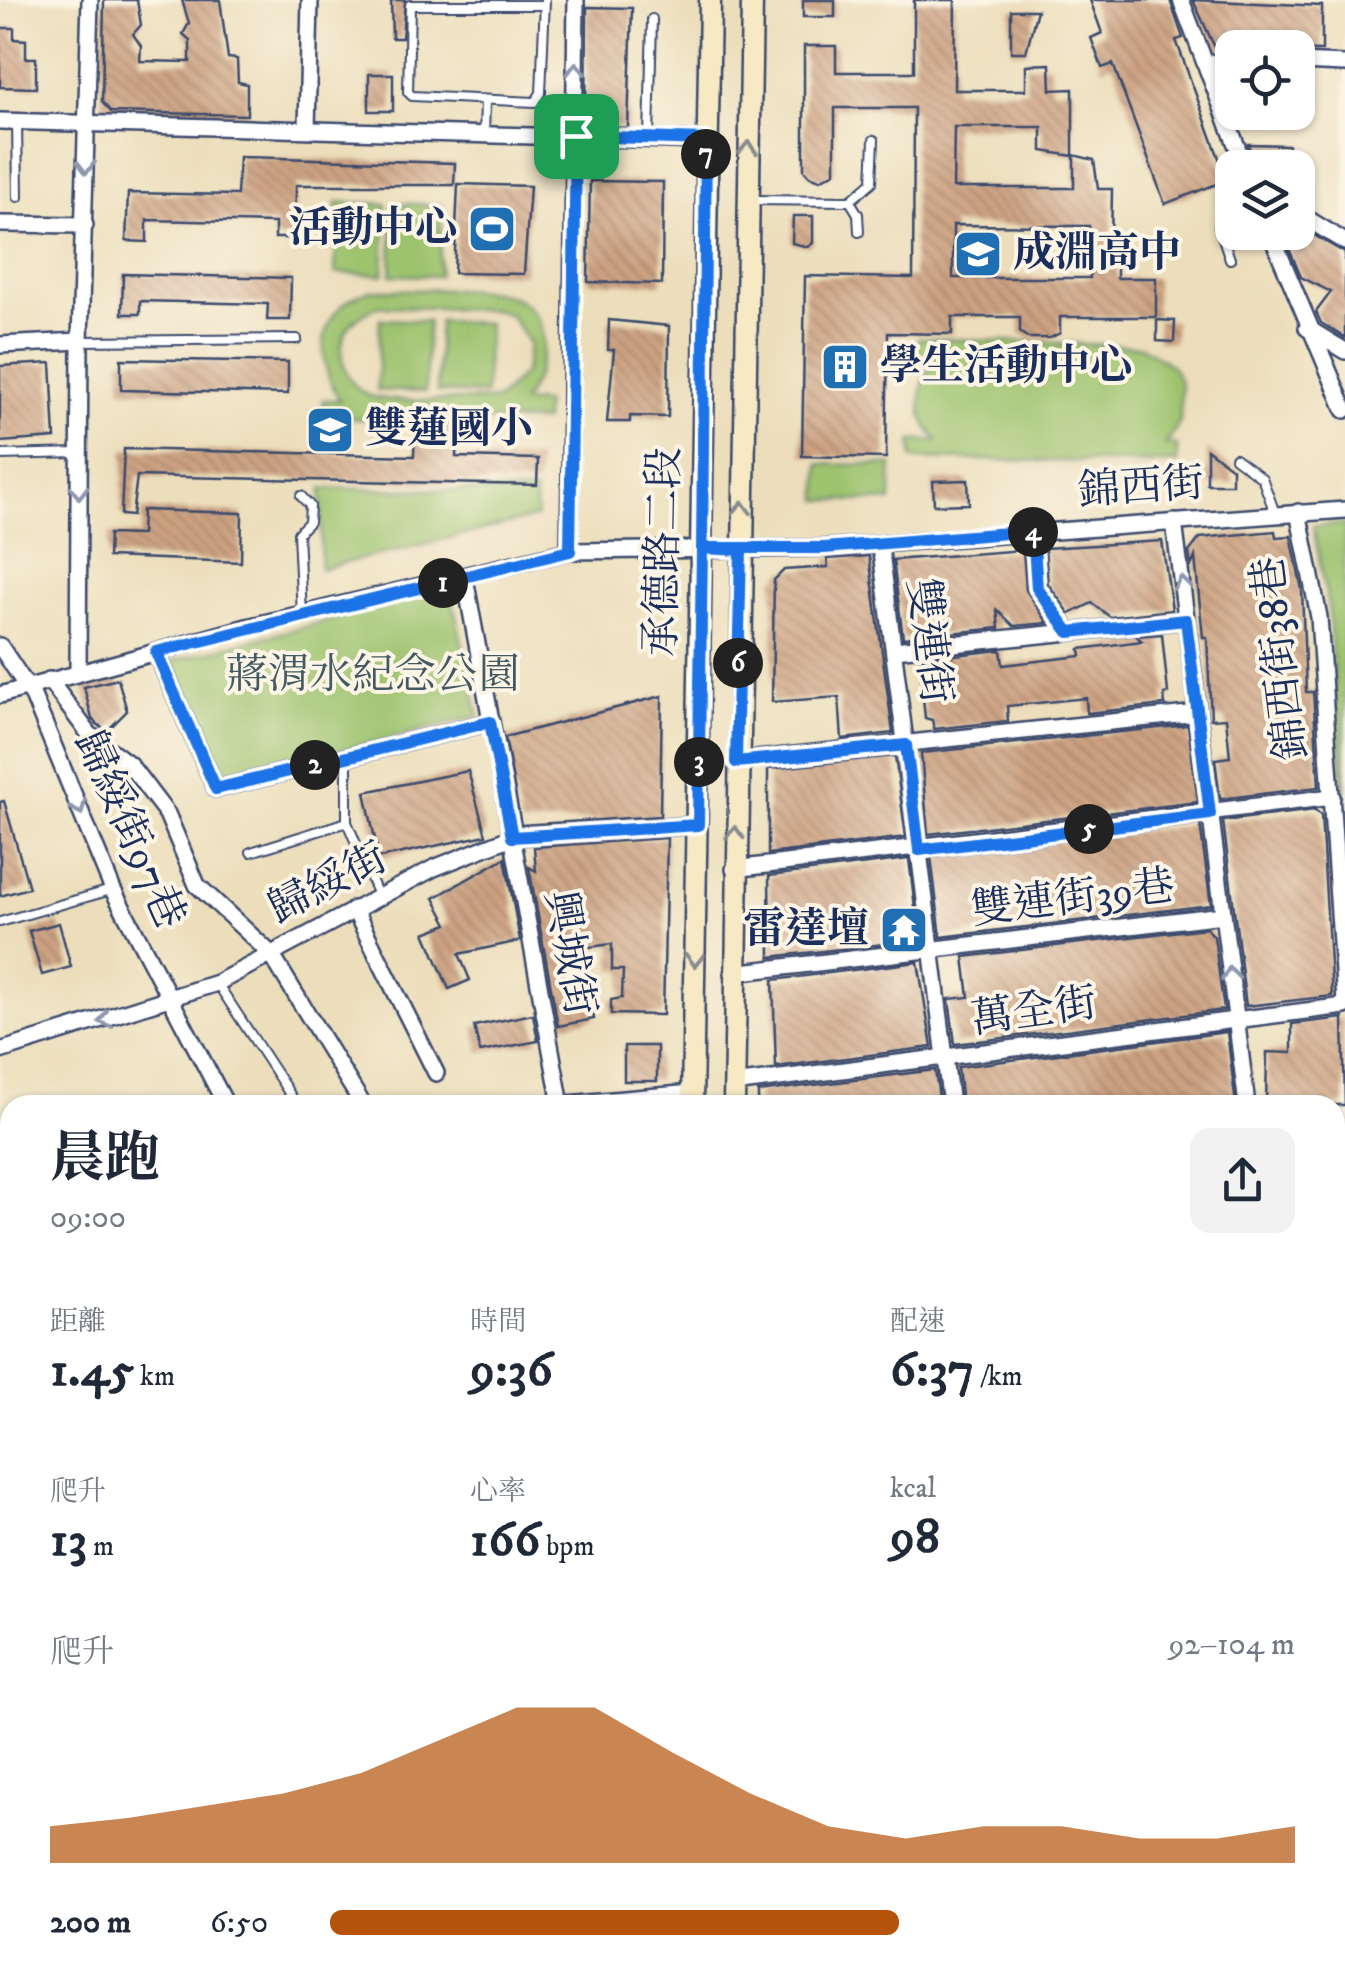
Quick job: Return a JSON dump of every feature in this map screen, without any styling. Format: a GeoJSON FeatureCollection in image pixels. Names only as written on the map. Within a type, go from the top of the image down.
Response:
{"type":"FeatureCollection","features":[{"type":"Feature","properties":{"kind":"main road","name":"承德路二段"},"geometry":{"type":"LineString","coordinates":[[692,1095],[710,0]]}},
{"type":"Feature","properties":{"kind":"main road","name":"承德路二段"},"geometry":{"type":"LineString","coordinates":[[733,1095],[752,0]]}},
{"type":"Feature","properties":{"kind":"street"},"geometry":{"type":"LineString","coordinates":[[78,671],[80,341],[90,0]]}},
{"type":"Feature","properties":{"kind":"street"},"geometry":{"type":"LineString","coordinates":[[307,129],[310,0]]}},
{"type":"Feature","properties":{"kind":"street"},"geometry":{"type":"LineString","coordinates":[[570,551],[576,0]]}},
{"type":"Feature","properties":{"kind":"street"},"geometry":{"type":"LineString","coordinates":[[1181,0],[1239,150]]}},
{"type":"Feature","properties":{"kind":"street"},"geometry":{"type":"LineString","coordinates":[[1207,64],[1215,63]]}},
{"type":"Feature","properties":{"kind":"street"},"geometry":{"type":"LineString","coordinates":[[1315,63],[1345,64]]}},
{"type":"Feature","properties":{"kind":"street"},"geometry":{"type":"LineString","coordinates":[[0,121],[706,140]]}},
{"type":"Feature","properties":{"kind":"street"},"geometry":{"type":"LineString","coordinates":[[1315,223],[1345,242]]}},
{"type":"Feature","properties":{"kind":"street"},"geometry":{"type":"LineString","coordinates":[[0,224],[84,225]]}},
{"type":"Feature","properties":{"kind":"street"},"geometry":{"type":"LineString","coordinates":[[1277,250],[1345,410]]}},
{"type":"Feature","properties":{"kind":"street"},"geometry":{"type":"LineString","coordinates":[[1307,328],[1345,352]]}},
{"type":"Feature","properties":{"kind":"street"},"geometry":{"type":"LineString","coordinates":[[0,345],[80,341]]}},
{"type":"Feature","properties":{"kind":"street","name":"錦西街"},"geometry":{"type":"LineString","coordinates":[[0,695],[78,671],[570,551],[880,544],[1345,510]]}},
{"type":"Feature","properties":{"kind":"street","name":"錦西街38巷"},"geometry":{"type":"LineString","coordinates":[[1298,512],[1319,616],[1345,1004]]}},
{"type":"Feature","properties":{"kind":"street"},"geometry":{"type":"LineString","coordinates":[[1174,522],[1246,1095]]}},
{"type":"Feature","properties":{"kind":"street"},"geometry":{"type":"LineString","coordinates":[[1033,531],[1037,588],[1069,632]]}},
{"type":"Feature","properties":{"kind":"street","name":"雙連街"},"geometry":{"type":"LineString","coordinates":[[880,544],[949,1095]]}},
{"type":"Feature","properties":{"kind":"street","name":"興城街"},"geometry":{"type":"LineString","coordinates":[[465,578],[557,1095]]}},
{"type":"Feature","properties":{"kind":"street"},"geometry":{"type":"LineString","coordinates":[[894,650],[1186,620]]}},
{"type":"Feature","properties":{"kind":"street","name":"歸綏街97巷"},"geometry":{"type":"LineString","coordinates":[[0,646],[25,688],[113,890],[220,1095]]}},
{"type":"Feature","properties":{"kind":"street"},"geometry":{"type":"LineString","coordinates":[[156,652],[216,789],[490,722]]}},
{"type":"Feature","properties":{"kind":"street"},"geometry":{"type":"LineString","coordinates":[[49,680],[90,734],[129,764],[167,814],[197,884],[270,954],[356,1095]]}},
{"type":"Feature","properties":{"kind":"street"},"geometry":{"type":"LineString","coordinates":[[736,762],[1198,713]]}},
{"type":"Feature","properties":{"kind":"street","name":"錦西街38巷"},"geometry":{"type":"LineString","coordinates":[[734,870],[1332,798]]}},
{"type":"Feature","properties":{"kind":"street","name":"歸綏街"},"geometry":{"type":"LineString","coordinates":[[0,1051],[168,1001],[216,982],[434,868],[512,837],[698,825]]}},
{"type":"Feature","properties":{"kind":"street"},"geometry":{"type":"LineString","coordinates":[[354,909],[436,1073]]}},
{"type":"Feature","properties":{"kind":"street","name":"雙連街39巷"},"geometry":{"type":"LineString","coordinates":[[733,974],[1223,915]]}},
{"type":"Feature","properties":{"kind":"street","name":"萬全街"},"geometry":{"type":"LineString","coordinates":[[733,1095],[945,1060],[1345,1004]]}},
{"type":"Feature","properties":{"kind":"lane"},"geometry":{"type":"LineString","coordinates":[[545,3],[540,98],[485,100],[412,96],[408,92],[410,5],[545,3]]}},
{"type":"Feature","properties":{"kind":"lane"},"geometry":{"type":"LineString","coordinates":[[649,138],[652,19]]}},
{"type":"Feature","properties":{"kind":"lane"},"geometry":{"type":"LineString","coordinates":[[484,136],[485,100]]}},
{"type":"Feature","properties":{"kind":"lane"},"geometry":{"type":"LineString","coordinates":[[17,122],[18,197]]}},
{"type":"Feature","properties":{"kind":"lane"},"geometry":{"type":"LineString","coordinates":[[746,200],[850,201],[872,182],[874,140]]}},
{"type":"Feature","properties":{"kind":"lane"},"geometry":{"type":"LineString","coordinates":[[850,201],[858,214],[859,232]]}},
{"type":"Feature","properties":{"kind":"lane"},"geometry":{"type":"LineString","coordinates":[[1227,250],[1230,258]]}},
{"type":"Feature","properties":{"kind":"lane"},"geometry":{"type":"LineString","coordinates":[[80,341],[297,339]]}},
{"type":"Feature","properties":{"kind":"lane"},"geometry":{"type":"LineString","coordinates":[[0,455],[79,453]]}},
{"type":"Feature","properties":{"kind":"lane"},"geometry":{"type":"LineString","coordinates":[[1235,458],[1262,478],[1275,513]]}},
{"type":"Feature","properties":{"kind":"lane"},"geometry":{"type":"LineString","coordinates":[[300,496],[310,506],[309,522],[298,532],[302,615]]}},
{"type":"Feature","properties":{"kind":"lane"},"geometry":{"type":"LineString","coordinates":[[346,758],[346,822],[379,898]]}},
{"type":"Feature","properties":{"kind":"lane"},"geometry":{"type":"LineString","coordinates":[[251,852],[346,822]]}},
{"type":"Feature","properties":{"kind":"lane"},"geometry":{"type":"LineString","coordinates":[[0,922],[113,890]]}},
{"type":"Feature","properties":{"kind":"lane"},"geometry":{"type":"LineString","coordinates":[[216,982],[289,1095]]}},
{"type":"Feature","properties":{"kind":"green space"},"geometry":{"type":"Polygon","coordinates":[[[337,202],[386,204],[383,275],[335,273],[337,202]]]}},
{"type":"Feature","properties":{"kind":"green space"},"geometry":{"type":"Polygon","coordinates":[[[393,203],[442,205],[439,276],[391,275],[393,203]]]}},
{"type":"Feature","properties":{"kind":"green space"},"geometry":{"type":"Polygon","coordinates":[[[456,289],[503,294],[521,301],[533,312],[543,340],[537,373],[522,402],[545,403],[544,421],[324,418],[323,400],[340,400],[326,367],[325,335],[330,321],[353,298],[371,290],[456,289]],[[378,306],[350,325],[342,344],[345,367],[357,388],[370,396],[413,401],[497,400],[525,372],[529,343],[510,315],[495,310],[378,306]]]}},
{"type":"Feature","properties":{"kind":"green space"},"geometry":{"type":"Polygon","coordinates":[[[380,319],[428,321],[425,392],[377,390],[380,319]]]}},
{"type":"Feature","properties":{"kind":"green space"},"geometry":{"type":"Polygon","coordinates":[[[439,321],[488,323],[485,394],[437,392],[439,321]]]}},
{"type":"Feature","properties":{"kind":"green space"},"geometry":{"type":"Polygon","coordinates":[[[918,338],[1141,346],[1172,366],[1181,384],[1180,422],[1166,444],[1177,445],[1177,463],[912,459],[912,441],[938,440],[925,421],[921,400],[925,378],[936,358],[917,357],[918,338]]]}},
{"type":"Feature","properties":{"kind":"green space"},"geometry":{"type":"Polygon","coordinates":[[[819,464],[892,465],[891,501],[819,500],[819,464]]]}},
{"type":"Feature","properties":{"kind":"green space"},"geometry":{"type":"Polygon","coordinates":[[[322,488],[535,492],[537,517],[320,569],[322,488]]]}},
{"type":"Feature","properties":{"kind":"green space"},"geometry":{"type":"Polygon","coordinates":[[[1345,524],[1345,811],[1328,605],[1313,526],[1345,524]]]}},
{"type":"Feature","properties":{"kind":"green space","name":"蔣渭水紀念公園"},"geometry":{"type":"Polygon","coordinates":[[[450,589],[479,716],[221,781],[172,661],[450,589]]]}},
{"type":"Feature","properties":{"kind":"building"},"geometry":{"type":"Polygon","coordinates":[[[104,0],[137,0],[141,25],[133,34],[141,46],[140,61],[190,62],[190,40],[183,34],[189,23],[182,0],[220,0],[228,58],[237,59],[238,82],[247,84],[247,115],[111,112],[102,102],[104,0]]]}},
{"type":"Feature","properties":{"kind":"building"},"geometry":{"type":"Polygon","coordinates":[[[391,0],[405,0],[402,38],[392,38],[391,0]]]}},
{"type":"Feature","properties":{"kind":"building"},"geometry":{"type":"Polygon","coordinates":[[[803,0],[835,0],[835,17],[803,17],[803,0]]]}},
{"type":"Feature","properties":{"kind":"building"},"geometry":{"type":"Polygon","coordinates":[[[914,0],[955,0],[954,90],[1026,90],[1026,65],[1050,64],[1051,90],[1073,89],[1073,156],[1042,151],[1042,127],[954,127],[953,188],[1074,188],[1074,155],[1094,160],[1098,189],[1112,189],[1111,249],[1117,249],[1117,278],[1156,278],[1156,317],[1060,317],[1060,333],[1050,338],[1028,338],[1020,332],[1020,317],[952,317],[952,334],[888,333],[886,458],[802,456],[805,276],[913,278],[914,108],[835,108],[835,172],[820,180],[809,176],[804,170],[804,46],[836,46],[836,72],[914,72],[914,0]],[[953,225],[953,278],[1090,278],[1089,226],[953,225]]]}},
{"type":"Feature","properties":{"kind":"building"},"geometry":{"type":"Polygon","coordinates":[[[1090,0],[1170,0],[1183,38],[1176,40],[1216,150],[1215,185],[1165,204],[1113,64],[1102,68],[1091,38],[1102,33],[1090,0]]]}},
{"type":"Feature","properties":{"kind":"building"},"geometry":{"type":"Polygon","coordinates":[[[1193,0],[1322,6],[1322,51],[1315,51],[1315,30],[1215,30],[1215,48],[1193,0]]]}},
{"type":"Feature","properties":{"kind":"building"},"geometry":{"type":"Polygon","coordinates":[[[587,7],[632,8],[628,128],[586,126],[587,7]]]}},
{"type":"Feature","properties":{"kind":"building"},"geometry":{"type":"Polygon","coordinates":[[[1011,10],[1037,10],[1026,52],[1011,52],[1011,10]]]}},
{"type":"Feature","properties":{"kind":"building"},"geometry":{"type":"Polygon","coordinates":[[[0,28],[14,28],[14,39],[26,40],[26,58],[36,58],[36,88],[0,87],[0,28]]]}},
{"type":"Feature","properties":{"kind":"building"},"geometry":{"type":"Polygon","coordinates":[[[369,74],[393,74],[393,111],[369,111],[369,74]]]}},
{"type":"Feature","properties":{"kind":"building"},"geometry":{"type":"Polygon","coordinates":[[[1248,144],[1288,145],[1288,150],[1250,150],[1248,144]]]}},
{"type":"Feature","properties":{"kind":"building"},"geometry":{"type":"Polygon","coordinates":[[[239,157],[455,163],[454,185],[296,185],[295,238],[275,238],[275,223],[147,220],[147,242],[126,241],[128,193],[237,195],[239,157]]]}},
{"type":"Feature","properties":{"kind":"building"},"geometry":{"type":"Polygon","coordinates":[[[590,181],[663,182],[662,284],[588,282],[590,181]]]}},
{"type":"Feature","properties":{"kind":"building","name":"活動中心"},"geometry":{"type":"Polygon","coordinates":[[[458,184],[530,186],[524,274],[454,273],[458,184]]]}},
{"type":"Feature","properties":{"kind":"building"},"geometry":{"type":"Polygon","coordinates":[[[793,216],[813,216],[813,243],[808,247],[792,243],[793,216]]]}},
{"type":"Feature","properties":{"kind":"building"},"geometry":{"type":"Polygon","coordinates":[[[1315,236],[1345,253],[1345,338],[1321,323],[1316,312],[1331,292],[1301,277],[1290,250],[1315,250],[1315,236]]]}},
{"type":"Feature","properties":{"kind":"building"},"geometry":{"type":"Polygon","coordinates":[[[123,274],[291,278],[290,320],[267,320],[268,304],[140,301],[140,314],[122,314],[123,274]]]}},
{"type":"Feature","properties":{"kind":"building"},"geometry":{"type":"Polygon","coordinates":[[[609,320],[669,326],[668,417],[630,416],[630,422],[607,422],[614,350],[608,350],[609,320]]]}},
{"type":"Feature","properties":{"kind":"building"},"geometry":{"type":"Polygon","coordinates":[[[1157,320],[1175,321],[1174,342],[1157,341],[1157,320]]]}},
{"type":"Feature","properties":{"kind":"building"},"geometry":{"type":"Polygon","coordinates":[[[121,359],[288,362],[288,394],[121,390],[121,359]]]}},
{"type":"Feature","properties":{"kind":"building"},"geometry":{"type":"Polygon","coordinates":[[[51,363],[55,438],[0,442],[0,366],[51,363]]]}},
{"type":"Feature","properties":{"kind":"building"},"geometry":{"type":"Polygon","coordinates":[[[415,424],[457,425],[456,457],[538,459],[537,485],[137,476],[132,516],[121,515],[124,449],[414,456],[415,424]]]}},
{"type":"Feature","properties":{"kind":"building"},"geometry":{"type":"Polygon","coordinates":[[[1207,449],[1232,468],[1232,484],[1207,484],[1207,449]]]}},
{"type":"Feature","properties":{"kind":"building"},"geometry":{"type":"Polygon","coordinates":[[[968,480],[969,504],[934,505],[933,481],[968,480]]]}},
{"type":"Feature","properties":{"kind":"building"},"geometry":{"type":"Polygon","coordinates":[[[142,510],[242,513],[241,562],[108,557],[109,534],[141,535],[142,510]]]}},
{"type":"Feature","properties":{"kind":"building"},"geometry":{"type":"Polygon","coordinates":[[[1275,531],[1276,537],[1291,536],[1302,590],[1306,692],[1313,692],[1319,787],[1220,799],[1215,759],[1230,757],[1226,718],[1211,719],[1207,637],[1203,637],[1195,557],[1191,566],[1189,552],[1200,538],[1275,531]]]}},
{"type":"Feature","properties":{"kind":"building"},"geometry":{"type":"Polygon","coordinates":[[[1162,541],[1172,610],[1110,617],[1092,603],[1070,614],[1048,584],[1045,548],[1162,541]]]}},
{"type":"Feature","properties":{"kind":"building"},"geometry":{"type":"Polygon","coordinates":[[[1023,550],[1026,590],[1048,623],[1014,626],[997,610],[999,628],[903,638],[893,560],[1023,550]]]}},
{"type":"Feature","properties":{"kind":"building"},"geometry":{"type":"Polygon","coordinates":[[[869,556],[893,733],[842,739],[839,697],[772,702],[774,580],[784,570],[828,567],[827,559],[869,556]]]}},
{"type":"Feature","properties":{"kind":"building"},"geometry":{"type":"Polygon","coordinates":[[[1162,634],[1168,693],[1164,694],[1165,705],[1087,713],[1086,698],[1007,706],[1008,721],[934,729],[932,720],[925,718],[919,659],[1001,650],[1003,665],[1081,656],[1080,649],[1142,641],[1136,636],[1162,634]]]}},
{"type":"Feature","properties":{"kind":"building"},"geometry":{"type":"Polygon","coordinates":[[[118,679],[127,711],[106,732],[92,719],[84,687],[118,679]]]}},
{"type":"Feature","properties":{"kind":"building"},"geometry":{"type":"Polygon","coordinates":[[[662,696],[660,816],[521,825],[505,737],[662,696]]]}},
{"type":"Feature","properties":{"kind":"building"},"geometry":{"type":"Polygon","coordinates":[[[1188,725],[1198,802],[928,834],[921,753],[1188,725]]]}},
{"type":"Feature","properties":{"kind":"building"},"geometry":{"type":"Polygon","coordinates":[[[895,756],[906,837],[768,854],[768,769],[895,756]]]}},
{"type":"Feature","properties":{"kind":"building"},"geometry":{"type":"Polygon","coordinates":[[[468,771],[486,835],[379,858],[365,792],[468,771]]]}},
{"type":"Feature","properties":{"kind":"building"},"geometry":{"type":"Polygon","coordinates":[[[4,801],[29,888],[0,896],[0,802],[4,801]]]}},
{"type":"Feature","properties":{"kind":"building"},"geometry":{"type":"Polygon","coordinates":[[[1315,810],[1321,815],[1332,996],[1246,1006],[1223,821],[1315,810]]]}},
{"type":"Feature","properties":{"kind":"building"},"geometry":{"type":"Polygon","coordinates":[[[1200,824],[1211,905],[941,937],[931,857],[1200,824]]]}},
{"type":"Feature","properties":{"kind":"building"},"geometry":{"type":"Polygon","coordinates":[[[667,838],[663,1015],[611,1014],[611,1000],[622,998],[623,970],[612,970],[612,944],[582,948],[594,1019],[558,1026],[529,867],[536,871],[534,847],[667,838]]]}},
{"type":"Feature","properties":{"kind":"building"},"geometry":{"type":"Polygon","coordinates":[[[505,858],[520,941],[459,954],[470,980],[449,989],[425,933],[448,924],[434,898],[505,858]]]}},
{"type":"Feature","properties":{"kind":"building"},"geometry":{"type":"Polygon","coordinates":[[[909,859],[919,940],[770,957],[769,876],[909,859]]]}},
{"type":"Feature","properties":{"kind":"building"},"geometry":{"type":"Polygon","coordinates":[[[59,923],[71,967],[42,975],[29,931],[59,923]]]}},
{"type":"Feature","properties":{"kind":"building"},"geometry":{"type":"Polygon","coordinates":[[[1206,928],[1214,936],[1224,1010],[955,1044],[949,999],[969,997],[964,957],[1206,928]]]}},
{"type":"Feature","properties":{"kind":"building"},"geometry":{"type":"Polygon","coordinates":[[[918,962],[932,1047],[776,1067],[773,980],[918,962]]]}},
{"type":"Feature","properties":{"kind":"building"},"geometry":{"type":"Polygon","coordinates":[[[533,1014],[538,1041],[480,1052],[474,1026],[533,1014]]]}},
{"type":"Feature","properties":{"kind":"building"},"geometry":{"type":"Polygon","coordinates":[[[1343,1018],[1345,1095],[1266,1095],[1267,1052],[1292,1053],[1292,1024],[1343,1018]]]}},
{"type":"Feature","properties":{"kind":"building"},"geometry":{"type":"Polygon","coordinates":[[[1227,1032],[1235,1095],[961,1095],[958,1067],[1227,1032]]]}},
{"type":"Feature","properties":{"kind":"building"},"geometry":{"type":"Polygon","coordinates":[[[624,1046],[657,1046],[657,1081],[624,1081],[624,1046]]]}},
{"type":"Feature","properties":{"kind":"building"},"geometry":{"type":"Polygon","coordinates":[[[935,1070],[939,1095],[758,1095],[935,1070]]]}},
{"type":"Feature","properties":{"kind":"place","name":"活動中心"},"geometry":{"type":"Point","coordinates":[492,229]}},
{"type":"Feature","properties":{"kind":"place","name":"成淵高中"},"geometry":{"type":"Point","coordinates":[978,254]}},
{"type":"Feature","properties":{"kind":"place","name":"學生活動中心"},"geometry":{"type":"Point","coordinates":[845,367]}},
{"type":"Feature","properties":{"kind":"place","name":"雙蓮國小"},"geometry":{"type":"Point","coordinates":[330,430]}},
{"type":"Feature","properties":{"kind":"place","name":"雷達壇"},"geometry":{"type":"Point","coordinates":[904,930]}},
{"type":"Feature","properties":{"kind":"route"},"geometry":{"type":"LineString","coordinates":[[576,136],[570,551],[156,652],[216,789],[490,722],[512,837],[698,825],[702,548],[766,551],[1033,531],[1037,588],[1069,632],[1186,620],[1210,814],[919,850],[906,745],[736,762],[741,550],[702,548],[706,140],[576,136]]}}]}
